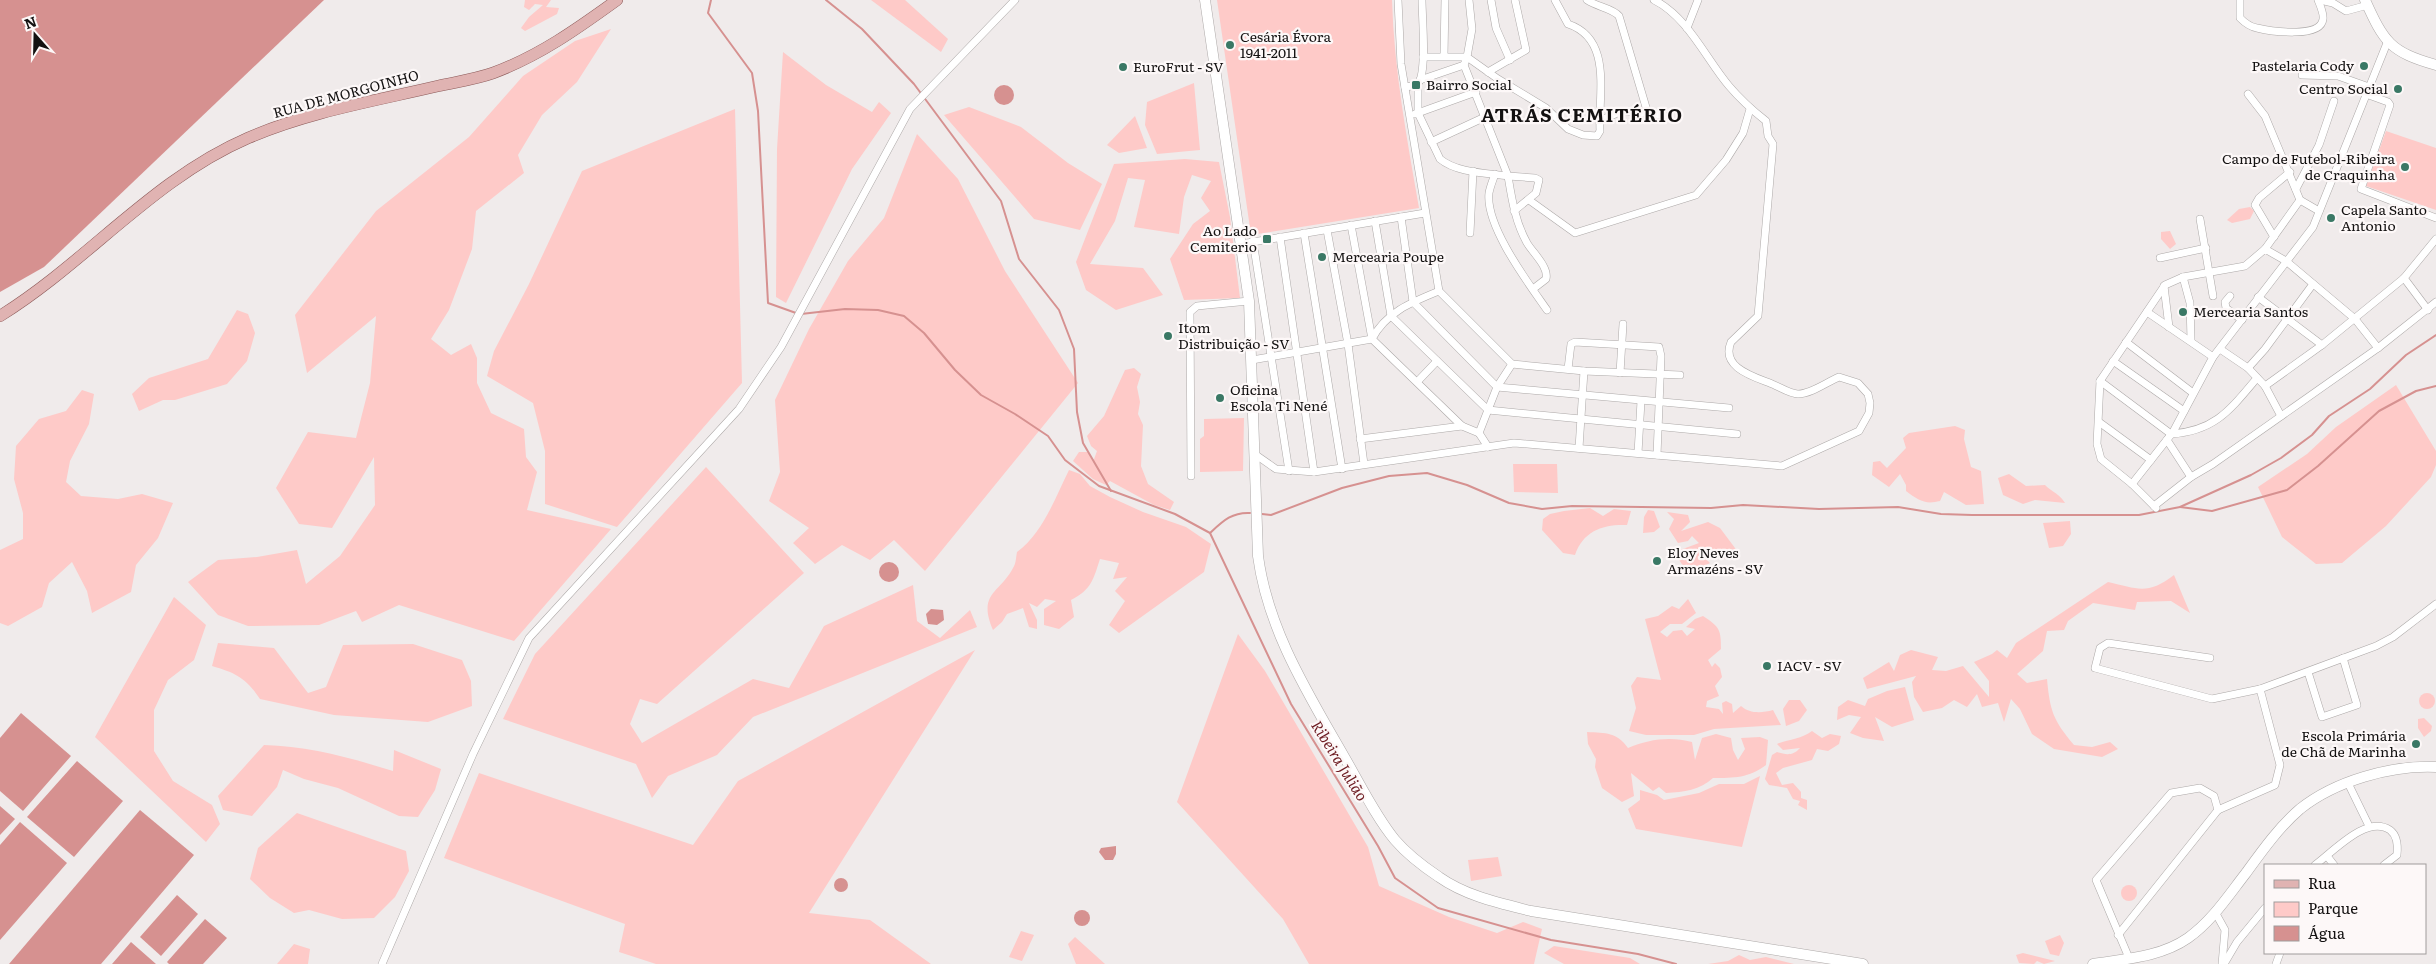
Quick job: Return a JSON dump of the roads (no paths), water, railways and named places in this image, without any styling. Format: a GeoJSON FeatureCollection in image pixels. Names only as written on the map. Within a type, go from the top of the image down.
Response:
{"type":"FeatureCollection","features":[{"type":"Feature","properties":{"kind":"main road","name":"RUA DE MORGOINHO"},"geometry":{"type":"LineString","coordinates":[[0,316],[20,304],[162,189],[208,157],[248,138],[294,120],[492,73],[535,55],[570,34],[617,0]]}},
{"type":"Feature","properties":{"kind":"main road"},"geometry":{"type":"LineString","coordinates":[[1205,0],[1249,301],[1256,455],[1258,556],[1261,582],[1279,637],[1360,785],[1394,838],[1437,876],[1464,891],[1531,910],[1863,964]]}},
{"type":"Feature","properties":{"kind":"main road"},"geometry":{"type":"LineString","coordinates":[[2366,3],[2380,33],[2387,43],[2410,57],[2436,65]]}},
{"type":"Feature","properties":{"kind":"main road"},"geometry":{"type":"LineString","coordinates":[[2093,964],[2172,947],[2188,938],[2215,912],[2270,840],[2301,809],[2348,784],[2397,769],[2436,767]]}},
{"type":"Feature","properties":{"kind":"street"},"geometry":{"type":"LineString","coordinates":[[382,964],[473,754],[529,638],[739,409],[781,347],[910,109],[1015,0]]}},
{"type":"Feature","properties":{"kind":"street"},"geometry":{"type":"LineString","coordinates":[[1398,0],[1401,64],[1438,291],[1512,364],[1584,371],[1680,375]]}},
{"type":"Feature","properties":{"kind":"street"},"geometry":{"type":"LineString","coordinates":[[1422,0],[1423,57],[1419,82],[1418,114],[1435,151],[1446,164],[1473,171],[1539,180],[1536,193],[1514,211]]}},
{"type":"Feature","properties":{"kind":"street"},"geometry":{"type":"LineString","coordinates":[[1444,56],[1445,0]]}},
{"type":"Feature","properties":{"kind":"street"},"geometry":{"type":"LineString","coordinates":[[1469,0],[1472,29],[1464,65],[1508,176],[1514,211],[1527,242],[1546,271],[1546,280],[1532,289]]}},
{"type":"Feature","properties":{"kind":"street"},"geometry":{"type":"LineString","coordinates":[[1491,0],[1496,28],[1510,60]]}},
{"type":"Feature","properties":{"kind":"street"},"geometry":{"type":"LineString","coordinates":[[1488,72],[1526,50],[1515,0]]}},
{"type":"Feature","properties":{"kind":"street"},"geometry":{"type":"LineString","coordinates":[[1423,57],[1467,57],[1546,108],[1568,129],[1583,135],[1597,136],[1602,81],[1596,48],[1578,27],[1568,24],[1555,0]]}},
{"type":"Feature","properties":{"kind":"street"},"geometry":{"type":"LineString","coordinates":[[1588,0],[1597,7],[1616,12],[1619,16],[1648,114]]}},
{"type":"Feature","properties":{"kind":"street"},"geometry":{"type":"LineString","coordinates":[[1687,28],[1698,0]]}},
{"type":"Feature","properties":{"kind":"street"},"geometry":{"type":"LineString","coordinates":[[2240,0],[2240,18],[2245,23],[2256,28],[2286,33],[2308,32],[2321,23],[2323,19],[2319,0],[2333,3],[2346,10],[2366,3]]}},
{"type":"Feature","properties":{"kind":"street"},"geometry":{"type":"LineString","coordinates":[[1256,455],[1276,469],[1314,472],[1514,443],[1782,466],[1859,431],[1869,413],[1870,403],[1868,394],[1858,383],[1838,377],[1804,393],[1793,393],[1738,368],[1729,354],[1731,342],[1758,316],[1773,144],[1768,136],[1766,121],[1750,108],[1729,86],[1687,28],[1659,1]]}},
{"type":"Feature","properties":{"kind":"street"},"geometry":{"type":"LineString","coordinates":[[2132,484],[2169,437],[2213,357],[2313,226],[2387,43]]}},
{"type":"Feature","properties":{"kind":"street"},"geometry":{"type":"LineString","coordinates":[[1405,87],[1464,65]]}},
{"type":"Feature","properties":{"kind":"street"},"geometry":{"type":"LineString","coordinates":[[2302,75],[2338,76],[2369,87]]}},
{"type":"Feature","properties":{"kind":"street"},"geometry":{"type":"LineString","coordinates":[[1410,116],[1476,92]]}},
{"type":"Feature","properties":{"kind":"street"},"geometry":{"type":"LineString","coordinates":[[2248,94],[2265,116],[2290,172],[2300,200],[2319,211]]}},
{"type":"Feature","properties":{"kind":"street"},"geometry":{"type":"LineString","coordinates":[[2366,94],[2388,102],[2390,105],[2361,189],[2436,218]]}},
{"type":"Feature","properties":{"kind":"street"},"geometry":{"type":"LineString","coordinates":[[2296,189],[2319,145],[2334,101]]}},
{"type":"Feature","properties":{"kind":"street"},"geometry":{"type":"LineString","coordinates":[[1529,200],[1575,233],[1696,195],[1726,160],[1743,133],[1750,108]]}},
{"type":"Feature","properties":{"kind":"street"},"geometry":{"type":"LineString","coordinates":[[1599,121],[1622,111],[1663,115]]}},
{"type":"Feature","properties":{"kind":"street"},"geometry":{"type":"LineString","coordinates":[[1431,142],[1486,117]]}},
{"type":"Feature","properties":{"kind":"street"},"geometry":{"type":"LineString","coordinates":[[1470,234],[1473,171]]}},
{"type":"Feature","properties":{"kind":"street"},"geometry":{"type":"LineString","coordinates":[[2274,237],[2255,205],[2259,198],[2290,172]]}},
{"type":"Feature","properties":{"kind":"street"},"geometry":{"type":"LineString","coordinates":[[1495,174],[1489,194],[1502,240],[1515,265],[1547,310]]}},
{"type":"Feature","properties":{"kind":"street"},"geometry":{"type":"LineString","coordinates":[[2300,200],[2265,249],[2245,266],[2184,277],[2164,286],[2100,381],[2097,444],[2101,459],[2132,484],[2155,507],[2191,477],[2213,464],[2378,348],[2436,302]]}},
{"type":"Feature","properties":{"kind":"street"},"geometry":{"type":"LineString","coordinates":[[1241,244],[1424,213]]}},
{"type":"Feature","properties":{"kind":"street"},"geometry":{"type":"LineString","coordinates":[[1401,218],[1413,302],[1496,387],[1729,408]]}},
{"type":"Feature","properties":{"kind":"street"},"geometry":{"type":"LineString","coordinates":[[2200,219],[2213,296]]}},
{"type":"Feature","properties":{"kind":"street"},"geometry":{"type":"LineString","coordinates":[[1375,222],[1391,316],[1488,410],[1737,434]]}},
{"type":"Feature","properties":{"kind":"street"},"geometry":{"type":"LineString","coordinates":[[1351,225],[1372,339],[1418,381],[1462,426],[1479,433],[1488,447]]}},
{"type":"Feature","properties":{"kind":"street"},"geometry":{"type":"LineString","coordinates":[[1327,230],[1348,344],[1364,464]]}},
{"type":"Feature","properties":{"kind":"street"},"geometry":{"type":"LineString","coordinates":[[1304,233],[1342,469]]}},
{"type":"Feature","properties":{"kind":"street"},"geometry":{"type":"LineString","coordinates":[[1280,237],[1314,472]]}},
{"type":"Feature","properties":{"kind":"street"},"geometry":{"type":"LineString","coordinates":[[2265,386],[2322,345],[2404,278],[2436,240]]}},
{"type":"Feature","properties":{"kind":"street"},"geometry":{"type":"LineString","coordinates":[[1253,241],[1289,471]]}},
{"type":"Feature","properties":{"kind":"street"},"geometry":{"type":"LineString","coordinates":[[2160,258],[2206,248]]}},
{"type":"Feature","properties":{"kind":"street"},"geometry":{"type":"LineString","coordinates":[[2265,249],[2286,260],[2355,319],[2378,348]]}},
{"type":"Feature","properties":{"kind":"street"},"geometry":{"type":"LineString","coordinates":[[2184,277],[2190,303],[2191,340]]}},
{"type":"Feature","properties":{"kind":"street"},"geometry":{"type":"LineString","coordinates":[[2404,278],[2428,310]]}},
{"type":"Feature","properties":{"kind":"street"},"geometry":{"type":"LineString","coordinates":[[2248,368],[2313,284]]}},
{"type":"Feature","properties":{"kind":"street"},"geometry":{"type":"LineString","coordinates":[[2164,286],[2169,327]]}},
{"type":"Feature","properties":{"kind":"street"},"geometry":{"type":"LineString","coordinates":[[1372,339],[1380,324],[1391,316],[1413,302],[1438,291]]}},
{"type":"Feature","properties":{"kind":"street"},"geometry":{"type":"LineString","coordinates":[[2230,296],[2226,302],[2226,308],[2242,320]]}},
{"type":"Feature","properties":{"kind":"street"},"geometry":{"type":"LineString","coordinates":[[2258,296],[2322,345]]}},
{"type":"Feature","properties":{"kind":"street"},"geometry":{"type":"LineString","coordinates":[[1191,476],[1190,312],[1198,306],[1249,301]]}},
{"type":"Feature","properties":{"kind":"street"},"geometry":{"type":"LineString","coordinates":[[2147,312],[2191,340],[2213,357]]}},
{"type":"Feature","properties":{"kind":"street"},"geometry":{"type":"LineString","coordinates":[[1620,373],[1623,324]]}},
{"type":"Feature","properties":{"kind":"street"},"geometry":{"type":"LineString","coordinates":[[1252,360],[1372,339]]}},
{"type":"Feature","properties":{"kind":"street"},"geometry":{"type":"LineString","coordinates":[[1568,369],[1571,344],[1575,342],[1659,347],[1662,350],[1657,455]]}},
{"type":"Feature","properties":{"kind":"street"},"geometry":{"type":"LineString","coordinates":[[2126,342],[2193,394]]}},
{"type":"Feature","properties":{"kind":"street"},"geometry":{"type":"LineString","coordinates":[[2220,349],[2248,368],[2265,386],[2281,416]]}},
{"type":"Feature","properties":{"kind":"street"},"geometry":{"type":"LineString","coordinates":[[1418,381],[1437,361]]}},
{"type":"Feature","properties":{"kind":"street"},"geometry":{"type":"LineString","coordinates":[[2113,361],[2184,411]]}},
{"type":"Feature","properties":{"kind":"street"},"geometry":{"type":"LineString","coordinates":[[1479,433],[1496,387],[1512,364]]}},
{"type":"Feature","properties":{"kind":"street"},"geometry":{"type":"LineString","coordinates":[[1579,448],[1584,371]]}},
{"type":"Feature","properties":{"kind":"street"},"geometry":{"type":"LineString","coordinates":[[2169,437],[2192,433],[2214,422],[2234,406],[2257,378]]}},
{"type":"Feature","properties":{"kind":"street"},"geometry":{"type":"LineString","coordinates":[[2100,381],[2169,437],[2191,477]]}},
{"type":"Feature","properties":{"kind":"street"},"geometry":{"type":"LineString","coordinates":[[1638,453],[1641,401]]}},
{"type":"Feature","properties":{"kind":"street"},"geometry":{"type":"LineString","coordinates":[[2098,422],[2151,460]]}},
{"type":"Feature","properties":{"kind":"street"},"geometry":{"type":"LineString","coordinates":[[1360,439],[1462,426]]}},
{"type":"Feature","properties":{"kind":"street"},"geometry":{"type":"LineString","coordinates":[[2210,658],[2108,643],[2100,648],[2095,668],[2212,699],[2260,689],[2308,672],[2393,637],[2436,604]]}},
{"type":"Feature","properties":{"kind":"street"},"geometry":{"type":"LineString","coordinates":[[2308,672],[2322,717],[2357,705],[2343,658]]}},
{"type":"Feature","properties":{"kind":"street"},"geometry":{"type":"LineString","coordinates":[[2118,934],[2218,810],[2275,786],[2279,776],[2280,765],[2260,689]]}},
{"type":"Feature","properties":{"kind":"street"},"geometry":{"type":"LineString","coordinates":[[2348,784],[2369,826]]}},
{"type":"Feature","properties":{"kind":"street"},"geometry":{"type":"LineString","coordinates":[[2128,958],[2096,880],[2167,795],[2173,792],[2200,788],[2214,796],[2218,810]]}},
{"type":"Feature","properties":{"kind":"street"},"geometry":{"type":"LineString","coordinates":[[2315,864],[2343,842],[2369,826],[2382,825],[2393,832],[2399,845],[2397,855],[2385,864]]}},
{"type":"Feature","properties":{"kind":"street"},"geometry":{"type":"LineString","coordinates":[[2327,856],[2333,864]]}},
{"type":"Feature","properties":{"kind":"street"},"geometry":{"type":"LineString","coordinates":[[2223,964],[2237,942],[2264,909]]}},
{"type":"Feature","properties":{"kind":"street"},"geometry":{"type":"LineString","coordinates":[[2215,912],[2225,930],[2223,964]]}},
{"type":"Feature","properties":{"kind":"water"},"geometry":{"type":"Polygon","coordinates":[[[0,0],[324,0],[44,267],[0,292],[0,0]]]}},
{"type":"Feature","properties":{"kind":"water"},"geometry":{"type":"Polygon","coordinates":[[[1004,85],[1011,88],[1014,95],[1011,102],[1004,105],[997,102],[994,95],[997,88],[1004,85]]]}},
{"type":"Feature","properties":{"kind":"water"},"geometry":{"type":"Polygon","coordinates":[[[885,562],[893,562],[899,568],[899,576],[893,582],[885,582],[879,576],[879,568],[885,562]]]}},
{"type":"Feature","properties":{"kind":"water"},"geometry":{"type":"Polygon","coordinates":[[[931,609],[943,610],[944,620],[937,625],[928,624],[926,614],[931,609]]]}},
{"type":"Feature","properties":{"kind":"water"},"geometry":{"type":"Polygon","coordinates":[[[21,713],[71,756],[23,811],[0,791],[0,738],[21,713]]]}},
{"type":"Feature","properties":{"kind":"water"},"geometry":{"type":"Polygon","coordinates":[[[77,761],[123,801],[74,857],[27,817],[77,761]]]}},
{"type":"Feature","properties":{"kind":"water"},"geometry":{"type":"Polygon","coordinates":[[[0,806],[15,819],[0,835],[0,806]]]}},
{"type":"Feature","properties":{"kind":"water"},"geometry":{"type":"Polygon","coordinates":[[[140,810],[194,855],[101,964],[9,964],[140,810]]]}},
{"type":"Feature","properties":{"kind":"water"},"geometry":{"type":"Polygon","coordinates":[[[20,822],[67,863],[0,940],[0,845],[20,822]]]}},
{"type":"Feature","properties":{"kind":"water"},"geometry":{"type":"Polygon","coordinates":[[[1116,846],[1116,854],[1113,860],[1105,860],[1099,852],[1101,848],[1116,846]]]}},
{"type":"Feature","properties":{"kind":"water"},"geometry":{"type":"Polygon","coordinates":[[[838,878],[844,878],[848,885],[844,892],[838,892],[834,888],[834,882],[838,878]]]}},
{"type":"Feature","properties":{"kind":"water"},"geometry":{"type":"Polygon","coordinates":[[[177,895],[198,914],[161,956],[140,937],[177,895]]]}},
{"type":"Feature","properties":{"kind":"water"},"geometry":{"type":"Polygon","coordinates":[[[1079,910],[1085,910],[1090,915],[1088,924],[1079,926],[1074,921],[1074,915],[1079,910]]]}},
{"type":"Feature","properties":{"kind":"water"},"geometry":{"type":"Polygon","coordinates":[[[205,919],[227,938],[203,964],[169,964],[167,962],[205,919]]]}},
{"type":"Feature","properties":{"kind":"water"},"geometry":{"type":"Polygon","coordinates":[[[131,942],[156,964],[112,964],[131,942]]]}},
{"type":"Feature","properties":{"kind":"waterway"},"geometry":{"type":"LineString","coordinates":[[711,0],[708,13],[752,73],[758,111],[768,303],[796,313]]}},
{"type":"Feature","properties":{"kind":"waterway"},"geometry":{"type":"LineString","coordinates":[[826,0],[862,29],[914,84],[1001,201],[1019,259],[1059,310],[1074,349],[1077,412],[1083,443],[1111,491]]}},
{"type":"Feature","properties":{"kind":"waterway","name":"Ribeira Julião"},"geometry":{"type":"LineString","coordinates":[[801,314],[845,309],[878,310],[904,316],[924,333],[955,370],[981,395],[1015,414],[1048,436],[1065,460],[1099,486],[1175,514],[1210,533],[1291,704],[1378,846],[1395,878],[1438,908],[1551,940],[1638,954],[1676,964]]}},
{"type":"Feature","properties":{"kind":"waterway"},"geometry":{"type":"LineString","coordinates":[[1262,514],[1271,515],[1342,488],[1389,476],[1427,473],[1467,485],[1509,503],[1542,509],[1572,506],[1711,508],[1743,505],[1819,509],[1898,507],[1941,514],[1972,515],[2139,515],[2180,507],[2251,475],[2281,458],[2312,435],[2329,416],[2370,389],[2406,355],[2436,335]]}},
{"type":"Feature","properties":{"kind":"waterway"},"geometry":{"type":"LineString","coordinates":[[2180,507],[2212,511],[2287,490],[2318,466],[2379,411],[2416,391],[2436,386]]}},
{"type":"Feature","properties":{"kind":"waterway"},"geometry":{"type":"LineString","coordinates":[[1210,533],[1233,516],[1250,513]]}},
{"type":"Feature","properties":{"kind":"place","name":"Cesária Évora 1941-2011"},"geometry":{"type":"Point","coordinates":[1230,45]}},
{"type":"Feature","properties":{"kind":"place","name":"Pastelaria Cody"},"geometry":{"type":"Point","coordinates":[2364,66]}},
{"type":"Feature","properties":{"kind":"place","name":"EuroFrut - SV"},"geometry":{"type":"Point","coordinates":[1123,67]}},
{"type":"Feature","properties":{"kind":"place","name":"Bairro Social"},"geometry":{"type":"Point","coordinates":[1416,85]}},
{"type":"Feature","properties":{"kind":"place","name":"Centro Social"},"geometry":{"type":"Point","coordinates":[2398,89]}},
{"type":"Feature","properties":{"kind":"place","name":"Campo de Futebol-Ribeira de Craquinha"},"geometry":{"type":"Point","coordinates":[2405,167]}},
{"type":"Feature","properties":{"kind":"place","name":"Capela Santo Antonio"},"geometry":{"type":"Point","coordinates":[2331,218]}},
{"type":"Feature","properties":{"kind":"place","name":"Ao Lado Cemiterio"},"geometry":{"type":"Point","coordinates":[1267,239]}},
{"type":"Feature","properties":{"kind":"place","name":"Mercearia Poupe"},"geometry":{"type":"Point","coordinates":[1322,257]}},
{"type":"Feature","properties":{"kind":"place","name":"Mercearia Santos"},"geometry":{"type":"Point","coordinates":[2183,312]}},
{"type":"Feature","properties":{"kind":"place","name":"Itom Distribuição - SV"},"geometry":{"type":"Point","coordinates":[1168,336]}},
{"type":"Feature","properties":{"kind":"place","name":"Oficina Escola Ti Nené"},"geometry":{"type":"Point","coordinates":[1220,398]}},
{"type":"Feature","properties":{"kind":"place","name":"Eloy Neves Armazéns - SV"},"geometry":{"type":"Point","coordinates":[1657,561]}},
{"type":"Feature","properties":{"kind":"place","name":"IACV - SV"},"geometry":{"type":"Point","coordinates":[1767,666]}},
{"type":"Feature","properties":{"kind":"place","name":"Escola Primária de Chã de Marinha"},"geometry":{"type":"Point","coordinates":[2416,744]}},
{"type":"Feature","properties":{"kind":"district","name":"ATRÁS CEMITÉRIO"},"geometry":{"type":"Point","coordinates":[1582,115]}}]}
